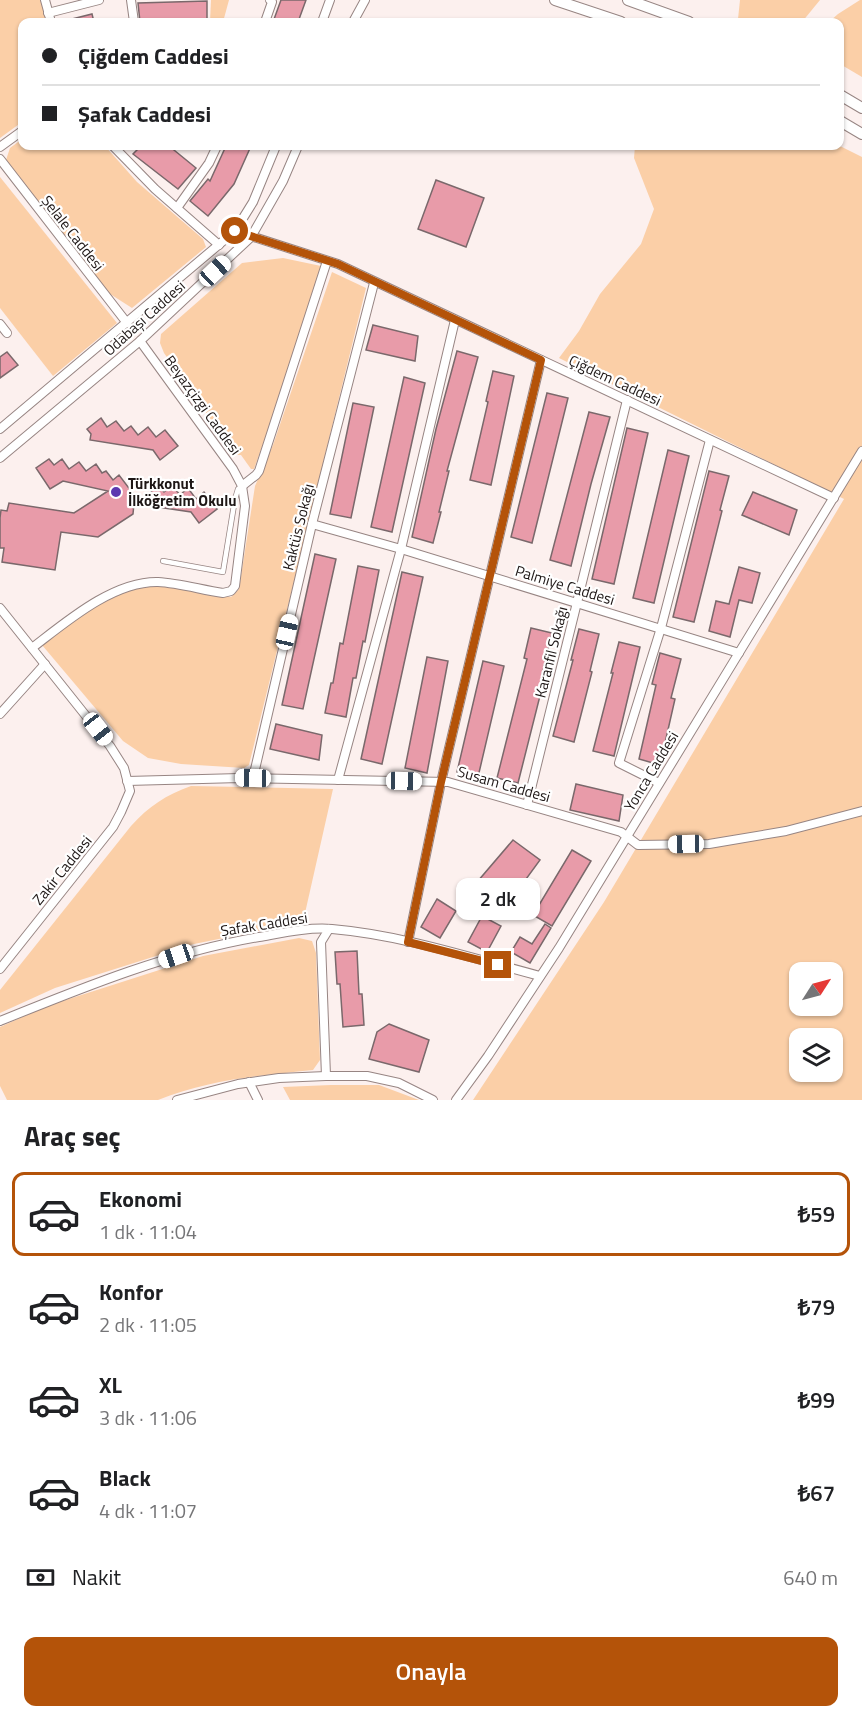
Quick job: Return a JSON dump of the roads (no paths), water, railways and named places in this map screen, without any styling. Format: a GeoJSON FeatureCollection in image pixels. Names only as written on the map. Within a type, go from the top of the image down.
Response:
{"type":"FeatureCollection","features":[{"type":"Feature","properties":{"kind":"street"},"geometry":{"type":"LineString","coordinates":[[45,0],[50,18]]}},
{"type":"Feature","properties":{"kind":"street"},"geometry":{"type":"LineString","coordinates":[[48,13],[99,0]]}},
{"type":"Feature","properties":{"kind":"street"},"geometry":{"type":"LineString","coordinates":[[131,0],[133,18]]}},
{"type":"Feature","properties":{"kind":"street"},"geometry":{"type":"LineString","coordinates":[[266,18],[272,2],[270,0]]}},
{"type":"Feature","properties":{"kind":"street"},"geometry":{"type":"LineString","coordinates":[[323,18],[330,0]]}},
{"type":"Feature","properties":{"kind":"street"},"geometry":{"type":"LineString","coordinates":[[355,18],[365,0]]}},
{"type":"Feature","properties":{"kind":"street"},"geometry":{"type":"LineString","coordinates":[[555,0],[609,18]]}},
{"type":"Feature","properties":{"kind":"street"},"geometry":{"type":"LineString","coordinates":[[628,0],[678,18]]}},
{"type":"Feature","properties":{"kind":"street"},"geometry":{"type":"LineString","coordinates":[[844,97],[862,108]]}},
{"type":"Feature","properties":{"kind":"street"},"geometry":{"type":"LineString","coordinates":[[844,123],[862,134]]}},
{"type":"Feature","properties":{"kind":"street"},"geometry":{"type":"LineString","coordinates":[[0,147],[18,134]]}},
{"type":"Feature","properties":{"kind":"street"},"geometry":{"type":"LineString","coordinates":[[116,150],[219,245]]}},
{"type":"Feature","properties":{"kind":"street"},"geometry":{"type":"LineString","coordinates":[[177,208],[209,163],[215,150]]}},
{"type":"Feature","properties":{"kind":"street","name":"Odabaşı Caddesi"},"geometry":{"type":"LineString","coordinates":[[0,429],[235,231],[253,202],[274,150]]}},
{"type":"Feature","properties":{"kind":"street","name":"Odabaşı Caddesi"},"geometry":{"type":"LineString","coordinates":[[0,458],[140,340],[251,237],[283,181],[296,150]]}},
{"type":"Feature","properties":{"kind":"street","name":"Şelale Caddesi"},"geometry":{"type":"LineString","coordinates":[[0,159],[127,323]]}},
{"type":"Feature","properties":{"kind":"street","name":"Çiğdem Caddesi"},"geometry":{"type":"LineString","coordinates":[[235,231],[327,261],[834,498]]}},
{"type":"Feature","properties":{"kind":"street"},"geometry":{"type":"LineString","coordinates":[[32,648],[94,602],[139,585],[158,582],[223,593],[231,591],[235,586],[245,506],[242,486],[259,471],[327,261]]}},
{"type":"Feature","properties":{"kind":"street","name":"Kaktüs Sokağı"},"geometry":{"type":"LineString","coordinates":[[253,778],[312,524],[374,283]]}},
{"type":"Feature","properties":{"kind":"street"},"geometry":{"type":"LineString","coordinates":[[338,780],[401,549],[455,320]]}},
{"type":"Feature","properties":{"kind":"street"},"geometry":{"type":"LineString","coordinates":[[0,324],[7,333]]}},
{"type":"Feature","properties":{"kind":"street","name":"Beyazçizgi Caddesi"},"geometry":{"type":"LineString","coordinates":[[140,340],[233,469],[242,486]]}},
{"type":"Feature","properties":{"kind":"street"},"geometry":{"type":"LineString","coordinates":[[408,942],[441,782],[541,360]]}},
{"type":"Feature","properties":{"kind":"street","name":"Karanfil Sokağı"},"geometry":{"type":"LineString","coordinates":[[527,805],[627,400]]}},
{"type":"Feature","properties":{"kind":"street"},"geometry":{"type":"LineString","coordinates":[[659,783],[620,763],[661,628],[710,440]]}},
{"type":"Feature","properties":{"kind":"street","name":"Yonca Caddesi"},"geometry":{"type":"LineString","coordinates":[[456,1100],[488,1056],[627,837],[862,451]]}},
{"type":"Feature","properties":{"kind":"street","name":"Palmiye Caddesi"},"geometry":{"type":"LineString","coordinates":[[312,524],[739,652]]}},
{"type":"Feature","properties":{"kind":"street"},"geometry":{"type":"LineString","coordinates":[[0,608],[110,746],[124,768],[128,781]]}},
{"type":"Feature","properties":{"kind":"street"},"geometry":{"type":"LineString","coordinates":[[0,714],[45,664]]}},
{"type":"Feature","properties":{"kind":"street","name":"Susam Caddesi"},"geometry":{"type":"LineString","coordinates":[[128,781],[253,778],[448,782],[621,832],[638,845],[709,844],[786,831],[862,811]]}},
{"type":"Feature","properties":{"kind":"street","name":"Zakir Caddesi"},"geometry":{"type":"LineString","coordinates":[[0,969],[113,827],[130,791],[128,781]]}},
{"type":"Feature","properties":{"kind":"street"},"geometry":{"type":"LineString","coordinates":[[326,1076],[321,942],[329,929]]}},
{"type":"Feature","properties":{"kind":"street","name":"Şafak Caddesi"},"geometry":{"type":"LineString","coordinates":[[0,1021],[59,997],[196,950],[280,933],[329,929],[383,936],[540,976]]}},
{"type":"Feature","properties":{"kind":"street"},"geometry":{"type":"LineString","coordinates":[[177,1100],[249,1082],[326,1076],[367,1076],[399,1083],[433,1100]]}},
{"type":"Feature","properties":{"kind":"street"},"geometry":{"type":"LineString","coordinates":[[249,1082],[258,1100]]}},
{"type":"Feature","properties":{"kind":"lane"},"geometry":{"type":"LineString","coordinates":[[163,561],[223,572],[235,499],[238,489],[242,486]]}},
{"type":"Feature","properties":{"kind":"place","name":"Türkkonut İlköğretim Okulu"},"geometry":{"type":"Point","coordinates":[116,492]}}]}
